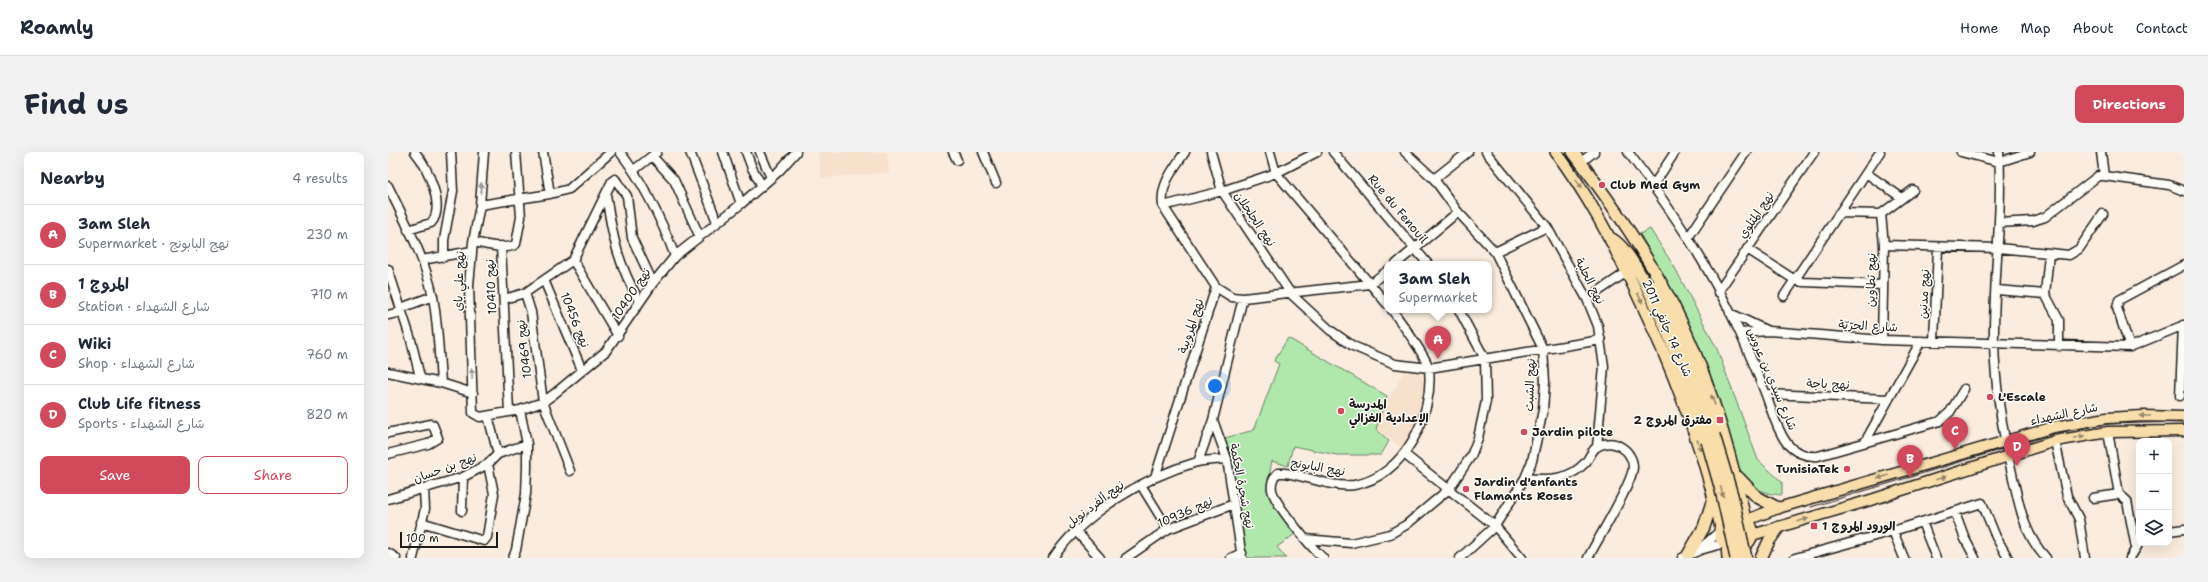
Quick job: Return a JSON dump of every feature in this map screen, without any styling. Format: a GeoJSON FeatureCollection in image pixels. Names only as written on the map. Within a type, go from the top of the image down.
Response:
{"type":"FeatureCollection","features":[{"type":"Feature","properties":{"kind":"highway","name":"شارع 14 جانفي 2011"},"geometry":{"type":"LineString","coordinates":[[1556,152],[1580,185],[1610,238],[1673,372],[1714,497],[1721,530]]}},
{"type":"Feature","properties":{"kind":"highway","name":"شارع 14 جانفي 2011"},"geometry":{"type":"LineString","coordinates":[[1573,152],[1627,229],[1657,276],[1681,322],[1712,397],[1735,473],[1746,519]]}},
{"type":"Feature","properties":{"kind":"highway"},"geometry":{"type":"LineString","coordinates":[[1627,229],[1631,242],[1666,310],[1685,352],[1711,438],[1736,558]]}},
{"type":"Feature","properties":{"kind":"highway"},"geometry":{"type":"LineString","coordinates":[[1610,238],[1627,251],[1649,292],[1686,379],[1711,438],[1732,496],[1746,558]]}},
{"type":"Feature","properties":{"kind":"highway"},"geometry":{"type":"LineString","coordinates":[[1735,473],[1756,497],[1778,508]]}},
{"type":"Feature","properties":{"kind":"highway"},"geometry":{"type":"LineString","coordinates":[[1688,555],[1704,527],[1714,497]]}},
{"type":"Feature","properties":{"kind":"highway"},"geometry":{"type":"LineString","coordinates":[[1728,558],[1726,544],[1721,530],[1729,518],[1737,516],[1746,519],[1752,527],[1756,558]]}},
{"type":"Feature","properties":{"kind":"highway"},"geometry":{"type":"LineString","coordinates":[[1761,558],[1769,541],[1780,527]]}},
{"type":"Feature","properties":{"kind":"highway"},"geometry":{"type":"LineString","coordinates":[[1726,544],[1735,548],[1743,547],[1752,536]]}},
{"type":"Feature","properties":{"kind":"main road","name":"شارع الشهداء"},"geometry":{"type":"LineString","coordinates":[[1746,519],[1778,508],[1837,492],[2054,427],[2107,418],[2143,416],[2184,417]]}},
{"type":"Feature","properties":{"kind":"main road","name":"شارع الشهداء"},"geometry":{"type":"LineString","coordinates":[[1752,536],[1889,495],[2055,441],[2108,432],[2184,431]]}},
{"type":"Feature","properties":{"kind":"street"},"geometry":{"type":"LineString","coordinates":[[408,230],[431,223],[435,211],[433,187],[420,158],[415,152]]}},
{"type":"Feature","properties":{"kind":"street"},"geometry":{"type":"LineString","coordinates":[[444,257],[444,240],[453,192],[451,152]]}},
{"type":"Feature","properties":{"kind":"street","name":"نهج علي باي"},"geometry":{"type":"LineString","coordinates":[[473,412],[469,286],[473,242],[480,205],[484,152]]}},
{"type":"Feature","properties":{"kind":"street","name":"نهج 10410"},"geometry":{"type":"LineString","coordinates":[[509,412],[501,246],[514,246],[517,242],[521,217],[516,152]]}},
{"type":"Feature","properties":{"kind":"street"},"geometry":{"type":"LineString","coordinates":[[543,152],[550,194]]}},
{"type":"Feature","properties":{"kind":"street"},"geometry":{"type":"LineString","coordinates":[[480,205],[550,194],[568,189],[611,152]]}},
{"type":"Feature","properties":{"kind":"street"},"geometry":{"type":"LineString","coordinates":[[620,152],[634,170],[657,214],[675,256]]}},
{"type":"Feature","properties":{"kind":"street"},"geometry":{"type":"LineString","coordinates":[[690,152],[717,222]]}},
{"type":"Feature","properties":{"kind":"street"},"geometry":{"type":"LineString","coordinates":[[723,152],[741,204]]}},
{"type":"Feature","properties":{"kind":"street"},"geometry":{"type":"LineString","coordinates":[[746,152],[752,168],[762,186]]}},
{"type":"Feature","properties":{"kind":"street"},"geometry":{"type":"LineString","coordinates":[[760,152],[771,178]]}},
{"type":"Feature","properties":{"kind":"street","name":"نهج 10400"},"geometry":{"type":"LineString","coordinates":[[473,412],[476,416],[488,416],[520,410],[543,402],[606,350],[618,336],[652,283],[675,256],[762,186],[796,152]]}},
{"type":"Feature","properties":{"kind":"street"},"geometry":{"type":"LineString","coordinates":[[953,152],[957,160]]}},
{"type":"Feature","properties":{"kind":"street"},"geometry":{"type":"LineString","coordinates":[[983,152],[996,183]]}},
{"type":"Feature","properties":{"kind":"street"},"geometry":{"type":"LineString","coordinates":[[1185,152],[1166,181],[1162,192],[1164,206],[1216,287],[1232,296],[1243,298],[1291,294],[1370,284],[1384,273]]}},
{"type":"Feature","properties":{"kind":"street","name":"نهج الجلجلان"},"geometry":{"type":"LineString","coordinates":[[1211,152],[1222,191],[1291,294],[1330,330],[1354,346],[1395,364],[1429,368],[1601,340]]}},
{"type":"Feature","properties":{"kind":"street"},"geometry":{"type":"LineString","coordinates":[[1270,152],[1276,173],[1384,300]]}},
{"type":"Feature","properties":{"kind":"street"},"geometry":{"type":"LineString","coordinates":[[1164,206],[1222,191],[1276,173],[1317,152]]}},
{"type":"Feature","properties":{"kind":"street","name":"Rue du Fenouil"},"geometry":{"type":"LineString","coordinates":[[1333,152],[1426,261]]}},
{"type":"Feature","properties":{"kind":"street"},"geometry":{"type":"LineString","coordinates":[[1400,261],[1458,212],[1434,179],[1405,152]]}},
{"type":"Feature","properties":{"kind":"street"},"geometry":{"type":"LineString","coordinates":[[1434,179],[1468,152]]}},
{"type":"Feature","properties":{"kind":"street","name":"نهج الحلبة"},"geometry":{"type":"LineString","coordinates":[[1486,152],[1547,227],[1587,299],[1598,326],[1604,366],[1597,447]]}},
{"type":"Feature","properties":{"kind":"street"},"geometry":{"type":"LineString","coordinates":[[1581,162],[1594,152]]}},
{"type":"Feature","properties":{"kind":"street","name":"شارع سيدي بن عروس"},"geometry":{"type":"LineString","coordinates":[[1628,152],[1688,238],[1730,313],[1766,394],[1782,437],[1787,444],[1802,454],[1818,456],[1940,421],[1950,412],[1964,389]]}},
{"type":"Feature","properties":{"kind":"street"},"geometry":{"type":"LineString","coordinates":[[1653,186],[1675,152]]}},
{"type":"Feature","properties":{"kind":"street"},"geometry":{"type":"LineString","coordinates":[[1688,238],[1746,152]]}},
{"type":"Feature","properties":{"kind":"street","name":"نهج المتلوي"},"geometry":{"type":"LineString","coordinates":[[1718,292],[1814,152]]}},
{"type":"Feature","properties":{"kind":"street"},"geometry":{"type":"LineString","coordinates":[[1784,296],[1880,152]]}},
{"type":"Feature","properties":{"kind":"street"},"geometry":{"type":"LineString","coordinates":[[1961,152],[2000,162],[2030,152]]}},
{"type":"Feature","properties":{"kind":"street"},"geometry":{"type":"LineString","coordinates":[[1999,152],[1999,223],[1994,343],[2005,441],[2023,521],[2031,538],[2046,558]]}},
{"type":"Feature","properties":{"kind":"street"},"geometry":{"type":"LineString","coordinates":[[2101,152],[2104,176]]}},
{"type":"Feature","properties":{"kind":"street"},"geometry":{"type":"LineString","coordinates":[[634,170],[655,154],[674,180],[699,236]]}},
{"type":"Feature","properties":{"kind":"street"},"geometry":{"type":"LineString","coordinates":[[1866,173],[1902,198]]}},
{"type":"Feature","properties":{"kind":"street"},"geometry":{"type":"LineString","coordinates":[[1999,223],[2033,220],[2045,216],[2092,180],[2104,176],[2170,186],[2184,191]]}},
{"type":"Feature","properties":{"kind":"street"},"geometry":{"type":"LineString","coordinates":[[504,299],[525,293],[573,260],[613,180],[617,180],[626,193],[632,238],[652,283]]}},
{"type":"Feature","properties":{"kind":"street"},"geometry":{"type":"LineString","coordinates":[[388,186],[422,260],[433,296],[441,382]]}},
{"type":"Feature","properties":{"kind":"street"},"geometry":{"type":"LineString","coordinates":[[1839,213],[1881,214],[1912,190]]}},
{"type":"Feature","properties":{"kind":"street"},"geometry":{"type":"LineString","coordinates":[[606,194],[616,250],[625,274],[640,302]]}},
{"type":"Feature","properties":{"kind":"street","name":"نهج الشبت"},"geometry":{"type":"LineString","coordinates":[[1458,212],[1495,252],[1544,350],[1545,382],[1535,450],[1525,478],[1495,526],[1460,558]]}},
{"type":"Feature","properties":{"kind":"street","name":"نهج تطاوين"},"geometry":{"type":"LineString","coordinates":[[1881,214],[1884,245],[1882,340]]}},
{"type":"Feature","properties":{"kind":"street"},"geometry":{"type":"LineString","coordinates":[[1884,245],[1938,248],[1998,248],[2049,254],[2074,254],[2103,214]]}},
{"type":"Feature","properties":{"kind":"street"},"geometry":{"type":"LineString","coordinates":[[1495,252],[1547,227]]}},
{"type":"Feature","properties":{"kind":"street"},"geometry":{"type":"LineString","coordinates":[[473,242],[501,246]]}},
{"type":"Feature","properties":{"kind":"street","name":"نهج مدنين"},"geometry":{"type":"LineString","coordinates":[[1934,341],[1938,248]]}},
{"type":"Feature","properties":{"kind":"street"},"geometry":{"type":"LineString","coordinates":[[1747,249],[1795,280],[1811,283],[1883,285]]}},
{"type":"Feature","properties":{"kind":"street"},"geometry":{"type":"LineString","coordinates":[[422,260],[472,252]]}},
{"type":"Feature","properties":{"kind":"street"},"geometry":{"type":"LineString","coordinates":[[2049,254],[2046,294],[2059,320],[2059,346]]}},
{"type":"Feature","properties":{"kind":"street"},"geometry":{"type":"LineString","coordinates":[[573,260],[618,336]]}},
{"type":"Feature","properties":{"kind":"street"},"geometry":{"type":"LineString","coordinates":[[2180,396],[2184,325],[2130,347],[2117,308],[2119,300],[2184,265]]}},
{"type":"Feature","properties":{"kind":"street"},"geometry":{"type":"LineString","coordinates":[[388,269],[420,377]]}},
{"type":"Feature","properties":{"kind":"street"},"geometry":{"type":"LineString","coordinates":[[1587,299],[1627,272]]}},
{"type":"Feature","properties":{"kind":"street","name":"نهج 10456"},"geometry":{"type":"LineString","coordinates":[[544,280],[582,370]]}},
{"type":"Feature","properties":{"kind":"street","name":"نهج المروبية"},"geometry":{"type":"LineString","coordinates":[[1155,477],[1216,287]]}},
{"type":"Feature","properties":{"kind":"street"},"geometry":{"type":"LineString","coordinates":[[1997,290],[2046,294]]}},
{"type":"Feature","properties":{"kind":"street","name":"نهج 10469"},"geometry":{"type":"LineString","coordinates":[[525,293],[532,312],[543,402],[570,471]]}},
{"type":"Feature","properties":{"kind":"street"},"geometry":{"type":"LineString","coordinates":[[388,315],[433,296]]}},
{"type":"Feature","properties":{"kind":"street"},"geometry":{"type":"LineString","coordinates":[[1198,462],[1213,420],[1243,298]]}},
{"type":"Feature","properties":{"kind":"street"},"geometry":{"type":"LineString","coordinates":[[1394,313],[1404,325],[1429,368]]}},
{"type":"Feature","properties":{"kind":"street"},"geometry":{"type":"LineString","coordinates":[[1305,539],[1351,543],[1390,534],[1406,525],[1449,489],[1471,456],[1478,438],[1486,401],[1485,359],[1461,313]]}},
{"type":"Feature","properties":{"kind":"street"},"geometry":{"type":"LineString","coordinates":[[1730,313],[1769,331]]}},
{"type":"Feature","properties":{"kind":"street","name":"شارع الحرّيّة"},"geometry":{"type":"LineString","coordinates":[[1740,333],[1769,331],[1882,340],[2130,347]]}},
{"type":"Feature","properties":{"kind":"street"},"geometry":{"type":"LineString","coordinates":[[1865,442],[1922,341]]}},
{"type":"Feature","properties":{"kind":"street","name":"نهج البابونج"},"geometry":{"type":"LineString","coordinates":[[1305,539],[1274,497],[1272,485],[1275,476],[1278,473],[1286,473],[1332,484],[1354,485],[1377,476],[1404,454],[1419,429],[1428,396],[1429,368]]}},
{"type":"Feature","properties":{"kind":"street"},"geometry":{"type":"LineString","coordinates":[[388,372],[441,382],[473,393]]}},
{"type":"Feature","properties":{"kind":"street","name":"نهج باجة"},"geometry":{"type":"LineString","coordinates":[[1766,394],[1889,399]]}},
{"type":"Feature","properties":{"kind":"street"},"geometry":{"type":"LineString","coordinates":[[513,558],[516,550],[526,494],[527,444],[520,410]]}},
{"type":"Feature","properties":{"kind":"street"},"geometry":{"type":"LineString","coordinates":[[488,416],[498,454]]}},
{"type":"Feature","properties":{"kind":"street","name":"نهج شجرة الحكمة"},"geometry":{"type":"LineString","coordinates":[[1213,420],[1227,459],[1242,556]]}},
{"type":"Feature","properties":{"kind":"street"},"geometry":{"type":"LineString","coordinates":[[388,434],[431,424],[438,438],[437,441],[388,454]]}},
{"type":"Feature","properties":{"kind":"street"},"geometry":{"type":"LineString","coordinates":[[2108,432],[2119,494],[2127,501],[2136,538]]}},
{"type":"Feature","properties":{"kind":"street"},"geometry":{"type":"LineString","coordinates":[[2055,441],[2067,496],[2079,519],[2085,558]]}},
{"type":"Feature","properties":{"kind":"street"},"geometry":{"type":"LineString","coordinates":[[1525,478],[1549,480],[1562,478],[1574,472],[1585,463],[1597,447],[1611,443],[1618,444],[1627,452],[1632,459],[1633,468],[1631,477],[1588,558]]}},
{"type":"Feature","properties":{"kind":"street","name":"نهج بن حسان"},"geometry":{"type":"LineString","coordinates":[[388,499],[463,477],[488,464],[498,454],[527,444]]}},
{"type":"Feature","properties":{"kind":"street"},"geometry":{"type":"LineString","coordinates":[[1404,454],[1495,526],[1522,558]]}},
{"type":"Feature","properties":{"kind":"street","name":"نهج ألفرد نوبل"},"geometry":{"type":"LineString","coordinates":[[1052,558],[1076,531],[1118,498],[1155,477],[1198,462],[1227,459]]}},
{"type":"Feature","properties":{"kind":"street"},"geometry":{"type":"LineString","coordinates":[[421,522],[484,541],[487,537],[494,494],[488,464]]}},
{"type":"Feature","properties":{"kind":"street"},"geometry":{"type":"LineString","coordinates":[[462,511],[463,477]]}},
{"type":"Feature","properties":{"kind":"street"},"geometry":{"type":"LineString","coordinates":[[1141,485],[1168,529]]}},
{"type":"Feature","properties":{"kind":"street"},"geometry":{"type":"LineString","coordinates":[[413,558],[425,509],[424,489]]}},
{"type":"Feature","properties":{"kind":"street"},"geometry":{"type":"LineString","coordinates":[[2093,498],[2119,494]]}},
{"type":"Feature","properties":{"kind":"street"},"geometry":{"type":"LineString","coordinates":[[1795,558],[1893,531],[1982,503],[1996,537],[2008,558]]}},
{"type":"Feature","properties":{"kind":"street","name":"نهج 10936"},"geometry":{"type":"LineString","coordinates":[[1126,558],[1136,555],[1168,529],[1234,504]]}},
{"type":"Feature","properties":{"kind":"street"},"geometry":{"type":"LineString","coordinates":[[1955,512],[1965,540],[1975,558]]}},
{"type":"Feature","properties":{"kind":"street"},"geometry":{"type":"LineString","coordinates":[[1922,522],[1936,558]]}},
{"type":"Feature","properties":{"kind":"street"},"geometry":{"type":"LineString","coordinates":[[2172,531],[2184,529]]}},
{"type":"Feature","properties":{"kind":"street"},"geometry":{"type":"LineString","coordinates":[[1688,555],[1721,530]]}},
{"type":"Feature","properties":{"kind":"street"},"geometry":{"type":"LineString","coordinates":[[1076,531],[1100,558]]}},
{"type":"Feature","properties":{"kind":"street"},"geometry":{"type":"LineString","coordinates":[[1893,531],[1904,558]]}},
{"type":"Feature","properties":{"kind":"street"},"geometry":{"type":"LineString","coordinates":[[1305,539],[1323,558]]}},
{"type":"Feature","properties":{"kind":"street"},"geometry":{"type":"LineString","coordinates":[[1688,555],[1726,544]]}},
{"type":"Feature","properties":{"kind":"street"},"geometry":{"type":"LineString","coordinates":[[2130,558],[2138,546]]}},
{"type":"Feature","properties":{"kind":"street"},"geometry":{"type":"LineString","coordinates":[[388,553],[396,558]]}},
{"type":"Feature","properties":{"kind":"street"},"geometry":{"type":"LineString","coordinates":[[1231,558],[1242,556]]}},
{"type":"Feature","properties":{"kind":"shaded area"},"geometry":{"type":"Polygon","coordinates":[[[818,152],[887,152],[889,173],[821,178],[818,152]]]}},
{"type":"Feature","properties":{"kind":"shaded area"},"geometry":{"type":"Polygon","coordinates":[[[1405,370],[1417,371],[1423,376],[1424,395],[1412,433],[1403,449],[1373,426],[1405,370]]]}},
{"type":"Feature","properties":{"kind":"green space"},"geometry":{"type":"Polygon","coordinates":[[[1650,229],[1675,268],[1717,349],[1758,460],[1782,482],[1782,495],[1768,493],[1756,488],[1744,476],[1740,468],[1730,447],[1716,407],[1672,297],[1640,234],[1650,229]]]}},
{"type":"Feature","properties":{"kind":"green space"},"geometry":{"type":"Polygon","coordinates":[[[1288,338],[1387,396],[1376,429],[1389,441],[1381,455],[1337,455],[1293,446],[1288,466],[1272,461],[1269,485],[1272,501],[1295,534],[1277,547],[1286,558],[1244,558],[1239,509],[1225,438],[1254,430],[1279,364],[1274,361],[1288,338]]]}},
{"type":"Feature","properties":{"kind":"tram line"},"geometry":{"type":"LineString","coordinates":[[1811,507],[2056,433],[2107,424],[2184,422]]}},
{"type":"Feature","properties":{"kind":"place","name":"Club Med Gym"},"geometry":{"type":"Point","coordinates":[1602,185]}},
{"type":"Feature","properties":{"kind":"place","name":"3am Sleh"},"geometry":{"type":"Point","coordinates":[1438,359]}},
{"type":"Feature","properties":{"kind":"place","name":"L'Escale"},"geometry":{"type":"Point","coordinates":[1990,397]}},
{"type":"Feature","properties":{"kind":"place","name":"المدرسة الإعدادية الغزالي"},"geometry":{"type":"Point","coordinates":[1341,411]}},
{"type":"Feature","properties":{"kind":"place","name":"مفترق المروج 2"},"geometry":{"type":"Point","coordinates":[1720,420]}},
{"type":"Feature","properties":{"kind":"place","name":"Jardin pilote"},"geometry":{"type":"Point","coordinates":[1524,432]}},
{"type":"Feature","properties":{"kind":"place","name":"Wiki"},"geometry":{"type":"Point","coordinates":[1955,450]}},
{"type":"Feature","properties":{"kind":"place","name":"Club Life fitness"},"geometry":{"type":"Point","coordinates":[2017,466]}},
{"type":"Feature","properties":{"kind":"place","name":"TunisiaTek"},"geometry":{"type":"Point","coordinates":[1847,469]}},
{"type":"Feature","properties":{"kind":"place","name":"المروج 1"},"geometry":{"type":"Point","coordinates":[1910,478]}},
{"type":"Feature","properties":{"kind":"place","name":"Jardin d'enfants Flamants Roses"},"geometry":{"type":"Point","coordinates":[1466,489]}},
{"type":"Feature","properties":{"kind":"place","name":"الورود المروج 1"},"geometry":{"type":"Point","coordinates":[1814,526]}}]}
